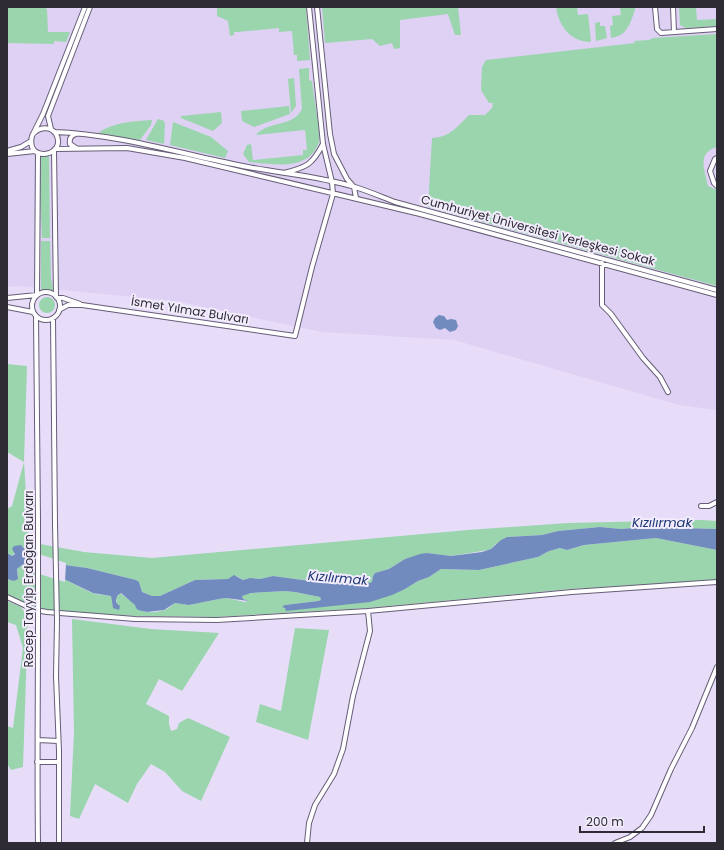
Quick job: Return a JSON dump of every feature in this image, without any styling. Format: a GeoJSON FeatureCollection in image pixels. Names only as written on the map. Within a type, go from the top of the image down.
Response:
{"type":"FeatureCollection","features":[{"type":"Feature","properties":{"kind":"street"},"geometry":{"type":"LineString","coordinates":[[35,314],[32,304],[37,295],[37,152],[32,148],[31,141],[44,114],[85,7]]}},
{"type":"Feature","properties":{"kind":"street"},"geometry":{"type":"LineString","coordinates":[[59,843],[53,318],[59,310],[60,305],[56,298],[55,150],[58,139],[52,130],[48,116],[90,7]]}},
{"type":"Feature","properties":{"kind":"street"},"geometry":{"type":"LineString","coordinates":[[309,7],[323,144],[332,182],[333,194]]}},
{"type":"Feature","properties":{"kind":"street"},"geometry":{"type":"LineString","coordinates":[[317,7],[330,134],[334,154],[347,179],[354,187],[356,198]]}},
{"type":"Feature","properties":{"kind":"street"},"geometry":{"type":"LineString","coordinates":[[655,7],[657,30],[661,33],[717,29]]}},
{"type":"Feature","properties":{"kind":"street"},"geometry":{"type":"LineString","coordinates":[[673,7],[674,32]]}},
{"type":"Feature","properties":{"kind":"street","name":"Cumhuriyet Üniversitesi Yerleşkesi Sokak"},"geometry":{"type":"LineString","coordinates":[[34,133],[42,128],[78,133],[158,147],[233,164],[354,187],[395,202],[717,290]]}},
{"type":"Feature","properties":{"kind":"street"},"geometry":{"type":"LineString","coordinates":[[76,148],[70,144],[69,141],[73,135],[78,133]]}},
{"type":"Feature","properties":{"kind":"street"},"geometry":{"type":"LineString","coordinates":[[7,151],[26,145],[31,141]]}},
{"type":"Feature","properties":{"kind":"street"},"geometry":{"type":"LineString","coordinates":[[284,174],[308,165],[315,159],[323,144]]}},
{"type":"Feature","properties":{"kind":"street","name":"Cumhuriyet Üniversitesi Yerleşkesi Sokak"},"geometry":{"type":"LineString","coordinates":[[7,154],[37,152],[47,154],[55,150],[76,148],[127,148],[185,158],[333,194],[356,198],[717,295]]}},
{"type":"Feature","properties":{"kind":"street"},"geometry":{"type":"LineString","coordinates":[[717,158],[715,159],[710,171],[714,183],[717,186]]}},
{"type":"Feature","properties":{"kind":"street","name":"İsmet Yılmaz Bulvarı"},"geometry":{"type":"LineString","coordinates":[[59,310],[68,305],[82,305],[295,336],[312,267],[333,194]]}},
{"type":"Feature","properties":{"kind":"street"},"geometry":{"type":"LineString","coordinates":[[602,263],[602,305],[611,314],[643,358],[660,377],[668,392]]}},
{"type":"Feature","properties":{"kind":"street","name":"İsmet Yılmaz Bulvarı"},"geometry":{"type":"LineString","coordinates":[[7,298],[37,295],[43,292],[48,292],[56,298],[63,298],[82,305]]}},
{"type":"Feature","properties":{"kind":"street"},"geometry":{"type":"LineString","coordinates":[[7,307],[35,314],[44,320],[53,318]]}},
{"type":"Feature","properties":{"kind":"street","name":"Recep Tayyip Erdoğan Bulvarı"},"geometry":{"type":"LineString","coordinates":[[35,314],[38,520],[38,843]]}},
{"type":"Feature","properties":{"kind":"street"},"geometry":{"type":"LineString","coordinates":[[701,506],[709,506],[717,502]]}},
{"type":"Feature","properties":{"kind":"street"},"geometry":{"type":"LineString","coordinates":[[7,596],[35,610],[135,619],[217,620],[368,611],[572,592],[717,582]]}},
{"type":"Feature","properties":{"kind":"street"},"geometry":{"type":"LineString","coordinates":[[307,843],[309,823],[314,805],[334,774],[343,749],[370,631],[368,611]]}},
{"type":"Feature","properties":{"kind":"street"},"geometry":{"type":"LineString","coordinates":[[615,843],[630,837],[642,828],[651,815],[692,728],[717,667]]}},
{"type":"Feature","properties":{"kind":"street"},"geometry":{"type":"LineString","coordinates":[[38,740],[58,741]]}},
{"type":"Feature","properties":{"kind":"street"},"geometry":{"type":"LineString","coordinates":[[37,762],[59,762]]}},
{"type":"Feature","properties":{"kind":"shaded area"},"geometry":{"type":"Polygon","coordinates":[[[7,7],[717,7],[717,410],[679,405],[454,340],[322,332],[175,301],[19,286],[7,287],[7,7]]]}},
{"type":"Feature","properties":{"kind":"green space"},"geometry":{"type":"Polygon","coordinates":[[[7,7],[43,7],[47,9],[48,32],[70,32],[66,42],[54,41],[54,44],[7,43],[7,7]]]}},
{"type":"Feature","properties":{"kind":"green space"},"geometry":{"type":"Polygon","coordinates":[[[217,7],[306,7],[310,60],[297,61],[297,55],[294,55],[292,31],[279,32],[279,28],[234,32],[234,35],[230,36],[228,21],[217,16],[217,7]]]}},
{"type":"Feature","properties":{"kind":"green space"},"geometry":{"type":"Polygon","coordinates":[[[322,7],[458,7],[461,35],[455,35],[448,14],[400,20],[400,48],[394,49],[392,43],[380,46],[372,39],[325,43],[322,7]]]}},
{"type":"Feature","properties":{"kind":"green space"},"geometry":{"type":"Polygon","coordinates":[[[557,7],[577,7],[578,15],[588,14],[591,42],[574,38],[566,31],[558,16],[557,7]]]}},
{"type":"Feature","properties":{"kind":"green space"},"geometry":{"type":"Polygon","coordinates":[[[620,7],[635,7],[635,10],[624,32],[621,35],[611,38],[610,26],[613,25],[612,16],[621,15],[620,7]]]}},
{"type":"Feature","properties":{"kind":"green space"},"geometry":{"type":"Polygon","coordinates":[[[679,7],[696,7],[697,20],[717,19],[717,26],[686,28],[680,25],[679,7]]]}},
{"type":"Feature","properties":{"kind":"green space"},"geometry":{"type":"Polygon","coordinates":[[[600,22],[600,26],[605,26],[607,38],[596,41],[595,23],[600,22]]]}},
{"type":"Feature","properties":{"kind":"green space"},"geometry":{"type":"Polygon","coordinates":[[[717,34],[717,147],[710,150],[706,154],[704,158],[704,169],[708,186],[717,190],[717,286],[428,207],[432,138],[444,136],[457,127],[469,115],[485,115],[492,108],[493,103],[489,103],[481,90],[482,67],[486,60],[635,43],[634,41],[649,40],[653,38],[717,34]]]}},
{"type":"Feature","properties":{"kind":"green space"},"geometry":{"type":"Polygon","coordinates":[[[309,68],[309,80],[312,81],[319,138],[319,142],[314,152],[299,162],[289,164],[249,162],[243,154],[247,145],[251,144],[253,160],[303,155],[303,150],[307,150],[305,130],[256,135],[267,128],[293,119],[298,115],[302,109],[299,69],[309,68]]]}},
{"type":"Feature","properties":{"kind":"green space"},"geometry":{"type":"Polygon","coordinates":[[[294,78],[296,106],[291,113],[288,79],[294,78]]]}},
{"type":"Feature","properties":{"kind":"green space"},"geometry":{"type":"Polygon","coordinates":[[[289,106],[290,114],[254,127],[242,121],[241,111],[289,106]]]}},
{"type":"Feature","properties":{"kind":"green space"},"geometry":{"type":"Polygon","coordinates":[[[221,112],[222,123],[213,131],[181,118],[181,116],[221,112]]]}},
{"type":"Feature","properties":{"kind":"green space"},"geometry":{"type":"Polygon","coordinates":[[[158,119],[164,121],[165,124],[164,144],[146,140],[158,119]]]}},
{"type":"Feature","properties":{"kind":"green space"},"geometry":{"type":"Polygon","coordinates":[[[152,120],[151,125],[140,140],[98,133],[117,124],[152,120]]]}},
{"type":"Feature","properties":{"kind":"green space"},"geometry":{"type":"Polygon","coordinates":[[[173,122],[211,137],[228,151],[225,158],[170,145],[173,122]]]}},
{"type":"Feature","properties":{"kind":"green space"},"geometry":{"type":"Polygon","coordinates":[[[41,155],[49,155],[50,238],[42,238],[40,196],[41,155]]]}},
{"type":"Feature","properties":{"kind":"green space"},"geometry":{"type":"Polygon","coordinates":[[[41,241],[50,241],[51,278],[53,290],[41,290],[41,241]]]}},
{"type":"Feature","properties":{"kind":"green space"},"geometry":{"type":"Polygon","coordinates":[[[47,297],[53,299],[55,305],[53,311],[47,313],[41,311],[39,305],[41,299],[47,297]]]}},
{"type":"Feature","properties":{"kind":"green space"},"geometry":{"type":"Polygon","coordinates":[[[7,364],[27,366],[24,462],[7,452],[7,364]]]}},
{"type":"Feature","properties":{"kind":"green space"},"geometry":{"type":"Polygon","coordinates":[[[24,462],[29,542],[84,552],[152,558],[468,530],[568,523],[702,520],[717,521],[717,529],[645,527],[621,529],[600,527],[558,531],[542,535],[507,537],[488,550],[451,556],[427,553],[405,559],[389,569],[375,573],[372,582],[366,584],[359,582],[346,584],[330,580],[310,581],[273,576],[260,579],[250,578],[243,580],[237,576],[229,579],[195,580],[160,596],[152,596],[142,592],[139,582],[136,580],[87,568],[65,565],[28,553],[21,545],[12,556],[7,553],[7,509],[12,506],[24,462]]]}},
{"type":"Feature","properties":{"kind":"green space"},"geometry":{"type":"Polygon","coordinates":[[[656,538],[717,550],[717,580],[571,589],[368,608],[217,617],[135,616],[48,610],[36,608],[7,594],[7,579],[14,581],[18,576],[17,569],[26,564],[32,570],[66,580],[90,592],[111,596],[113,608],[117,604],[116,598],[120,593],[136,605],[137,608],[148,612],[157,612],[169,608],[175,603],[189,605],[226,598],[245,602],[248,601],[243,599],[242,595],[251,593],[285,591],[320,597],[321,600],[318,601],[285,605],[286,611],[405,589],[441,569],[479,570],[538,557],[549,551],[560,548],[567,550],[584,545],[656,538]]]}},
{"type":"Feature","properties":{"kind":"green space"},"geometry":{"type":"Polygon","coordinates":[[[7,601],[21,607],[28,617],[23,767],[11,770],[7,763],[7,726],[13,728],[23,648],[16,625],[7,622],[7,601]]]}},
{"type":"Feature","properties":{"kind":"green space"},"geometry":{"type":"Polygon","coordinates":[[[72,619],[151,629],[219,633],[182,691],[159,679],[146,704],[169,716],[171,731],[177,729],[179,723],[188,718],[230,737],[201,801],[182,791],[165,772],[151,764],[137,784],[128,803],[95,784],[79,819],[70,816],[74,732],[72,619]]]}},
{"type":"Feature","properties":{"kind":"green space"},"geometry":{"type":"Polygon","coordinates":[[[295,628],[329,630],[308,740],[256,722],[260,704],[281,711],[295,628]]]}},
{"type":"Feature","properties":{"kind":"water"},"geometry":{"type":"Polygon","coordinates":[[[439,315],[444,316],[447,320],[456,320],[458,326],[456,330],[450,332],[445,328],[440,330],[436,328],[433,322],[439,315]]]}},
{"type":"Feature","properties":{"kind":"water","name":"Kızılırmak"},"geometry":{"type":"Polygon","coordinates":[[[600,527],[621,529],[645,527],[717,529],[717,550],[656,538],[584,545],[567,550],[560,548],[549,551],[538,557],[479,570],[441,569],[405,589],[370,602],[286,611],[285,608],[282,607],[285,605],[318,601],[321,600],[320,597],[285,591],[251,593],[242,596],[243,599],[249,601],[226,598],[189,605],[175,603],[164,610],[147,612],[138,610],[135,605],[121,593],[118,595],[116,600],[116,603],[120,606],[119,610],[113,608],[111,596],[93,593],[66,580],[29,569],[26,564],[17,569],[18,579],[14,581],[7,579],[7,553],[12,556],[15,554],[12,549],[14,546],[21,545],[28,553],[65,565],[87,568],[136,580],[139,582],[142,592],[152,596],[160,596],[195,580],[228,579],[234,575],[243,580],[250,578],[260,579],[273,576],[310,581],[330,580],[346,584],[359,582],[366,584],[372,582],[375,573],[389,569],[405,559],[420,554],[427,553],[451,556],[482,552],[491,549],[507,537],[542,535],[558,531],[600,527]]]}},
{"type":"Feature","properties":{"kind":"pier"},"geometry":{"type":"Polygon","coordinates":[[[30,551],[66,563],[65,582],[30,571],[30,551]]]}}]}
